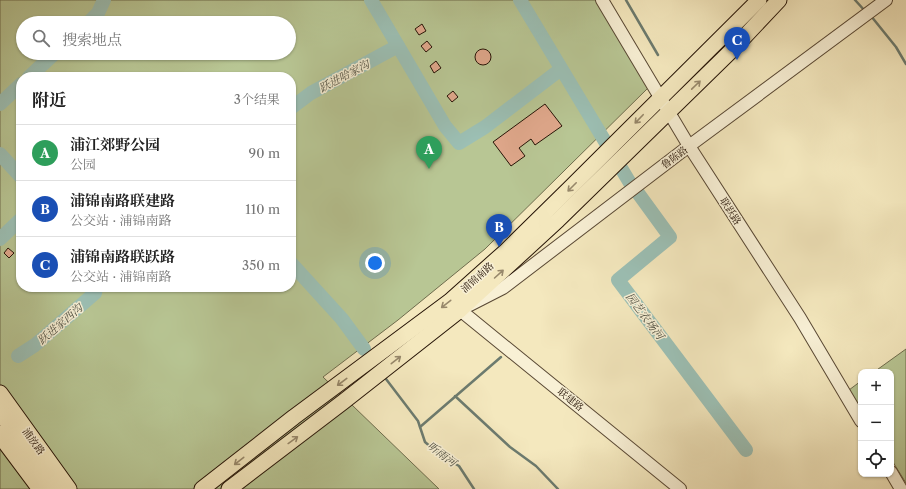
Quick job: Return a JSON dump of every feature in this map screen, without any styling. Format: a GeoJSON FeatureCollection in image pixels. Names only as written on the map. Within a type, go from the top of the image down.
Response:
{"type":"FeatureCollection","features":[{"type":"Feature","properties":{"kind":"highway"},"geometry":{"type":"LineString","coordinates":[[0,411],[59,489]]}},
{"type":"Feature","properties":{"kind":"highway"},"geometry":{"type":"LineString","coordinates":[[0,434],[41,489]]}},
{"type":"Feature","properties":{"kind":"main road","name":"浦锦南路"},"geometry":{"type":"LineString","coordinates":[[229,489],[460,310],[558,220],[604,164],[619,140],[759,0]]}},
{"type":"Feature","properties":{"kind":"main road","name":"浦锦南路"},"geometry":{"type":"LineString","coordinates":[[202,489],[294,417],[450,301],[604,164],[627,153],[779,0]]}},
{"type":"Feature","properties":{"kind":"main road","name":"浦放路"},"geometry":{"type":"LineString","coordinates":[[0,393],[69,489]]}},
{"type":"Feature","properties":{"kind":"main road"},"geometry":{"type":"LineString","coordinates":[[0,445],[34,489]]}},
{"type":"Feature","properties":{"kind":"street","name":"联跃路"},"geometry":{"type":"LineString","coordinates":[[602,0],[668,112],[800,318],[858,416]]}},
{"type":"Feature","properties":{"kind":"street","name":"鲁陈路"},"geometry":{"type":"LineString","coordinates":[[460,310],[503,288],[689,146],[886,0]]}},
{"type":"Feature","properties":{"kind":"street","name":"联建路"},"geometry":{"type":"LineString","coordinates":[[460,310],[680,489]]}},
{"type":"Feature","properties":{"kind":"street"},"geometry":{"type":"LineString","coordinates":[[894,477],[901,489]]}},
{"type":"Feature","properties":{"kind":"green space"},"geometry":{"type":"Polygon","coordinates":[[[0,0],[596,0],[648,88],[485,249],[398,320],[323,377],[439,489],[0,489],[0,0]]]}},
{"type":"Feature","properties":{"kind":"green space"},"geometry":{"type":"Polygon","coordinates":[[[906,349],[906,483],[894,464],[894,369],[878,369],[906,349]]]}},
{"type":"Feature","properties":{"kind":"green space"},"geometry":{"type":"Polygon","coordinates":[[[858,383],[858,405],[849,390],[858,383]]]}},
{"type":"Feature","properties":{"kind":"building"},"geometry":{"type":"Polygon","coordinates":[[[422,24],[426,31],[419,35],[415,29],[422,24]]]}},
{"type":"Feature","properties":{"kind":"building"},"geometry":{"type":"Polygon","coordinates":[[[427,41],[432,47],[426,52],[421,46],[427,41]]]}},
{"type":"Feature","properties":{"kind":"building"},"geometry":{"type":"Polygon","coordinates":[[[480,49],[486,49],[491,54],[489,63],[486,65],[480,65],[475,60],[475,54],[480,49]]]}},
{"type":"Feature","properties":{"kind":"building"},"geometry":{"type":"Polygon","coordinates":[[[436,61],[441,68],[434,73],[430,66],[436,61]]]}},
{"type":"Feature","properties":{"kind":"building"},"geometry":{"type":"Polygon","coordinates":[[[453,91],[458,97],[452,102],[447,96],[453,91]]]}},
{"type":"Feature","properties":{"kind":"building"},"geometry":{"type":"Polygon","coordinates":[[[545,104],[562,126],[535,145],[531,139],[519,148],[525,156],[511,166],[493,142],[545,104]]]}},
{"type":"Feature","properties":{"kind":"building"},"geometry":{"type":"Polygon","coordinates":[[[8,248],[14,253],[9,258],[4,253],[8,248]]]}},
{"type":"Feature","properties":{"kind":"waterway"},"geometry":{"type":"LineString","coordinates":[[95,16],[104,0]]}},
{"type":"Feature","properties":{"kind":"waterway"},"geometry":{"type":"LineString","coordinates":[[371,0],[445,126],[459,143],[485,127],[561,69]]}},
{"type":"Feature","properties":{"kind":"waterway","name":"园艺农场河"},"geometry":{"type":"LineString","coordinates":[[520,0],[630,183]]}},
{"type":"Feature","properties":{"kind":"waterway"},"geometry":{"type":"LineString","coordinates":[[626,0],[658,55]]}},
{"type":"Feature","properties":{"kind":"waterway"},"geometry":{"type":"LineString","coordinates":[[855,0],[865,11]]}},
{"type":"Feature","properties":{"kind":"waterway"},"geometry":{"type":"LineString","coordinates":[[871,16],[896,47],[906,64]]}},
{"type":"Feature","properties":{"kind":"waterway","name":"跃进哈家沟"},"geometry":{"type":"LineString","coordinates":[[296,104],[311,93],[398,46]]}},
{"type":"Feature","properties":{"kind":"waterway"},"geometry":{"type":"LineString","coordinates":[[34,72],[47,60]]}},
{"type":"Feature","properties":{"kind":"waterway"},"geometry":{"type":"LineString","coordinates":[[0,104],[16,89]]}},
{"type":"Feature","properties":{"kind":"waterway"},"geometry":{"type":"LineString","coordinates":[[0,154],[16,172]]}},
{"type":"Feature","properties":{"kind":"waterway","name":"园艺农场河"},"geometry":{"type":"LineString","coordinates":[[638,193],[670,237],[618,280],[746,450]]}},
{"type":"Feature","properties":{"kind":"waterway","name":"跃进哈家沟"},"geometry":{"type":"LineString","coordinates":[[0,239],[16,224]]}},
{"type":"Feature","properties":{"kind":"waterway","name":"听雨河"},"geometry":{"type":"LineString","coordinates":[[296,268],[342,319],[364,349]]}},
{"type":"Feature","properties":{"kind":"waterway","name":"跃进家西沟"},"geometry":{"type":"LineString","coordinates":[[18,356],[35,345],[95,292]]}},
{"type":"Feature","properties":{"kind":"waterway"},"geometry":{"type":"LineString","coordinates":[[420,427],[501,357]]}},
{"type":"Feature","properties":{"kind":"waterway","name":"听雨河"},"geometry":{"type":"LineString","coordinates":[[386,379],[418,421],[425,442],[440,455],[459,466],[474,489]]}},
{"type":"Feature","properties":{"kind":"waterway"},"geometry":{"type":"LineString","coordinates":[[455,396],[510,447],[536,466],[558,489]]}},
{"type":"Feature","properties":{"kind":"place","name":"浦锦南路联跃路"},"geometry":{"type":"Point","coordinates":[737,60]}},
{"type":"Feature","properties":{"kind":"place","name":"浦江郊野公园"},"geometry":{"type":"Point","coordinates":[429,169]}},
{"type":"Feature","properties":{"kind":"place","name":"浦锦南路联建路"},"geometry":{"type":"Point","coordinates":[499,247]}}]}
